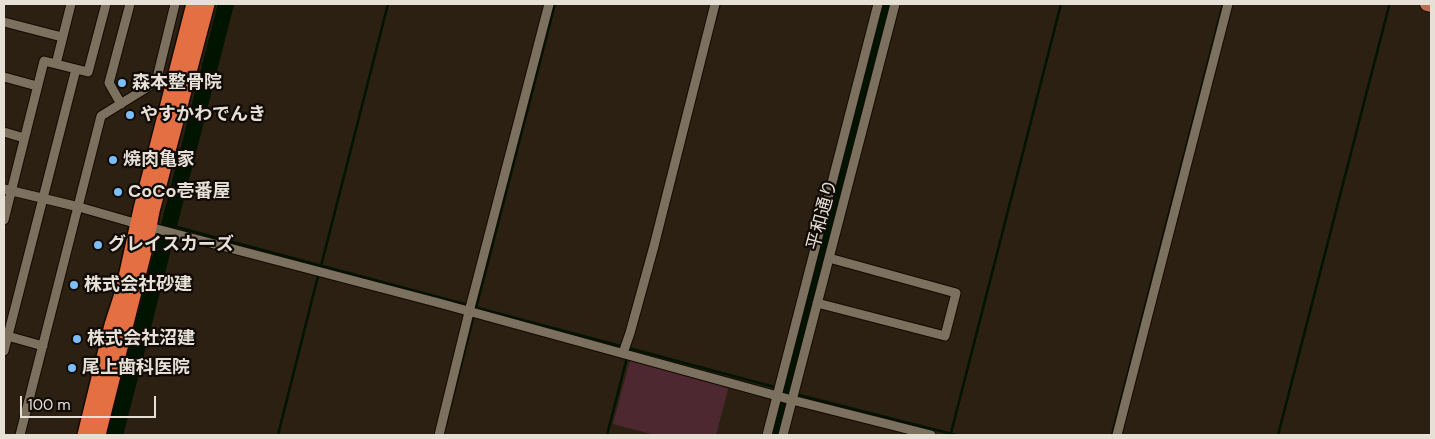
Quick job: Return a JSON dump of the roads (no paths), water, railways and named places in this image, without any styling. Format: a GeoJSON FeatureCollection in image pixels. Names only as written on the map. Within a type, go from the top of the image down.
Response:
{"type":"FeatureCollection","features":[{"type":"Feature","properties":{"kind":"highway"},"geometry":{"type":"LineString","coordinates":[[98,435],[145,248],[194,4]]}},
{"type":"Feature","properties":{"kind":"highway"},"geometry":{"type":"LineString","coordinates":[[85,435],[112,325],[123,291],[149,227],[207,4]]}},
{"type":"Feature","properties":{"kind":"main road"},"geometry":{"type":"LineString","coordinates":[[1427,4],[1431,5]]}},
{"type":"Feature","properties":{"kind":"street"},"geometry":{"type":"LineString","coordinates":[[56,64],[71,4]]}},
{"type":"Feature","properties":{"kind":"street"},"geometry":{"type":"LineString","coordinates":[[4,220],[8,190],[44,61],[88,72],[106,4]]}},
{"type":"Feature","properties":{"kind":"street"},"geometry":{"type":"LineString","coordinates":[[121,104],[109,83],[130,4]]}},
{"type":"Feature","properties":{"kind":"street"},"geometry":{"type":"LineString","coordinates":[[20,435],[101,116],[156,82],[176,4]]}},
{"type":"Feature","properties":{"kind":"street"},"geometry":{"type":"LineString","coordinates":[[439,435],[549,4]]}},
{"type":"Feature","properties":{"kind":"street"},"geometry":{"type":"LineString","coordinates":[[626,352],[715,4]]}},
{"type":"Feature","properties":{"kind":"street"},"geometry":{"type":"LineString","coordinates":[[767,435],[878,4]]}},
{"type":"Feature","properties":{"kind":"street","name":"平和通り"},"geometry":{"type":"LineString","coordinates":[[783,435],[895,4]]}},
{"type":"Feature","properties":{"kind":"street"},"geometry":{"type":"LineString","coordinates":[[1117,435],[1228,4]]}},
{"type":"Feature","properties":{"kind":"street"},"geometry":{"type":"LineString","coordinates":[[4,22],[62,37]]}},
{"type":"Feature","properties":{"kind":"street"},"geometry":{"type":"LineString","coordinates":[[4,351],[6,335],[44,198],[76,69]]}},
{"type":"Feature","properties":{"kind":"street"},"geometry":{"type":"LineString","coordinates":[[4,77],[37,86]]}},
{"type":"Feature","properties":{"kind":"street"},"geometry":{"type":"LineString","coordinates":[[4,132],[24,138]]}},
{"type":"Feature","properties":{"kind":"street"},"geometry":{"type":"LineString","coordinates":[[8,190],[470,308],[626,352],[779,392],[791,400],[931,435]]}},
{"type":"Feature","properties":{"kind":"street"},"geometry":{"type":"LineString","coordinates":[[818,303],[945,336],[956,293],[829,258]]}},
{"type":"Feature","properties":{"kind":"street"},"geometry":{"type":"LineString","coordinates":[[6,335],[44,346]]}},
{"type":"Feature","properties":{"kind":"waterway"},"geometry":{"type":"LineString","coordinates":[[115,435],[226,4]]}},
{"type":"Feature","properties":{"kind":"waterway"},"geometry":{"type":"LineString","coordinates":[[321,266],[388,4]]}},
{"type":"Feature","properties":{"kind":"waterway"},"geometry":{"type":"LineString","coordinates":[[476,308],[555,4]]}},
{"type":"Feature","properties":{"kind":"waterway"},"geometry":{"type":"LineString","coordinates":[[716,18],[720,4]]}},
{"type":"Feature","properties":{"kind":"waterway"},"geometry":{"type":"LineString","coordinates":[[775,435],[886,4]]}},
{"type":"Feature","properties":{"kind":"waterway"},"geometry":{"type":"LineString","coordinates":[[951,433],[1061,4]]}},
{"type":"Feature","properties":{"kind":"waterway"},"geometry":{"type":"LineString","coordinates":[[1112,435],[1223,4]]}},
{"type":"Feature","properties":{"kind":"waterway"},"geometry":{"type":"LineString","coordinates":[[1278,435],[1389,6]]}},
{"type":"Feature","properties":{"kind":"waterway"},"geometry":{"type":"LineString","coordinates":[[169,225],[468,305]]}},
{"type":"Feature","properties":{"kind":"waterway"},"geometry":{"type":"LineString","coordinates":[[278,435],[318,276]]}},
{"type":"Feature","properties":{"kind":"waterway"},"geometry":{"type":"LineString","coordinates":[[474,307],[782,389],[791,393]]}},
{"type":"Feature","properties":{"kind":"waterway"},"geometry":{"type":"LineString","coordinates":[[443,435],[473,319]]}},
{"type":"Feature","properties":{"kind":"waterway"},"geometry":{"type":"LineString","coordinates":[[607,435],[631,342]]}},
{"type":"Feature","properties":{"kind":"waterway"},"geometry":{"type":"LineString","coordinates":[[799,395],[956,435]]}},
{"type":"Feature","properties":{"kind":"place","name":"森本整骨院"},"geometry":{"type":"Point","coordinates":[122,83]}},
{"type":"Feature","properties":{"kind":"place","name":"やすかわでんき"},"geometry":{"type":"Point","coordinates":[130,115]}},
{"type":"Feature","properties":{"kind":"place","name":"焼肉亀家"},"geometry":{"type":"Point","coordinates":[113,160]}},
{"type":"Feature","properties":{"kind":"place","name":"CoCo壱番屋"},"geometry":{"type":"Point","coordinates":[118,192]}},
{"type":"Feature","properties":{"kind":"place","name":"グレイスカーズ"},"geometry":{"type":"Point","coordinates":[98,245]}},
{"type":"Feature","properties":{"kind":"place","name":"株式会社砂建"},"geometry":{"type":"Point","coordinates":[74,285]}},
{"type":"Feature","properties":{"kind":"place","name":"株式会社沼建"},"geometry":{"type":"Point","coordinates":[77,339]}},
{"type":"Feature","properties":{"kind":"place","name":"尾上歯科医院"},"geometry":{"type":"Point","coordinates":[72,368]}}]}
